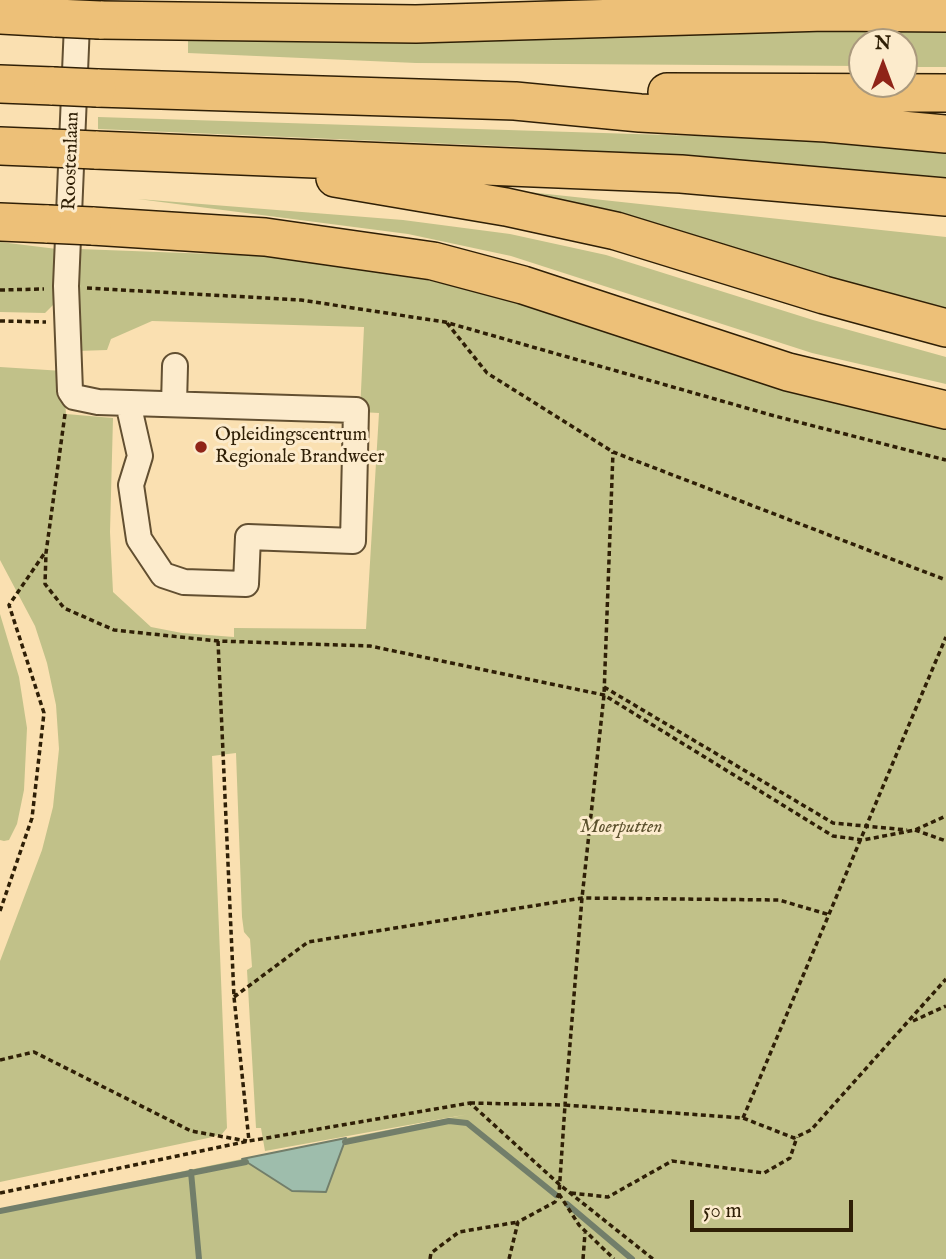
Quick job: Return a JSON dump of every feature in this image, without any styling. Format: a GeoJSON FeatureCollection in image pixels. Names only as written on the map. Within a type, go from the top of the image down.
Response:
{"type":"FeatureCollection","features":[{"type":"Feature","properties":{"kind":"highway"},"geometry":{"type":"LineString","coordinates":[[0,15],[78,13],[416,24],[811,12],[946,13]]}},
{"type":"Feature","properties":{"kind":"highway"},"geometry":{"type":"LineString","coordinates":[[0,84],[515,101],[640,113],[946,134]]}},
{"type":"Feature","properties":{"kind":"highway"},"geometry":{"type":"LineString","coordinates":[[515,101],[624,92],[946,93]]}},
{"type":"Feature","properties":{"kind":"highway"},"geometry":{"type":"LineString","coordinates":[[0,146],[681,174],[946,197]]}},
{"type":"Feature","properties":{"kind":"highway"},"geometry":{"type":"LineString","coordinates":[[196,155],[566,219],[616,231],[824,295],[946,328]]}},
{"type":"Feature","properties":{"kind":"highway"},"geometry":{"type":"LineString","coordinates":[[0,222],[265,237],[433,261],[523,285],[788,372],[946,410]]}},
{"type":"Feature","properties":{"kind":"street","name":"Roostenlaan"},"geometry":{"type":"LineString","coordinates":[[74,397],[68,385],[66,286],[78,13]]}},
{"type":"Feature","properties":{"kind":"street"},"geometry":{"type":"LineString","coordinates":[[174,404],[175,366]]}},
{"type":"Feature","properties":{"kind":"street"},"geometry":{"type":"LineString","coordinates":[[74,397],[128,403],[356,410],[353,541],[248,537],[246,584],[184,582],[163,575],[139,539],[131,485],[140,456],[128,403]]}},
{"type":"Feature","properties":{"kind":"path"},"geometry":{"type":"LineString","coordinates":[[0,290],[20,292],[66,286],[301,300],[445,322],[771,415],[946,460]]}},
{"type":"Feature","properties":{"kind":"path"},"geometry":{"type":"LineString","coordinates":[[0,321],[66,322]]}},
{"type":"Feature","properties":{"kind":"path"},"geometry":{"type":"LineString","coordinates":[[445,322],[487,373],[612,452],[946,580]]}},
{"type":"Feature","properties":{"kind":"path"},"geometry":{"type":"LineString","coordinates":[[74,397],[61,420],[44,584],[64,608],[114,630],[218,641],[370,646],[604,695],[833,836],[863,840],[915,830],[946,817]]}},
{"type":"Feature","properties":{"kind":"path"},"geometry":{"type":"LineString","coordinates":[[430,1259],[431,1254],[459,1233],[518,1222],[555,1202],[559,1195],[582,898],[604,695],[612,452]]}},
{"type":"Feature","properties":{"kind":"path"},"geometry":{"type":"LineString","coordinates":[[0,911],[32,818],[44,713],[9,604],[46,553]]}},
{"type":"Feature","properties":{"kind":"path"},"geometry":{"type":"LineString","coordinates":[[743,1118],[863,840],[946,637]]}},
{"type":"Feature","properties":{"kind":"path"},"geometry":{"type":"LineString","coordinates":[[218,641],[234,996],[249,1141]]}},
{"type":"Feature","properties":{"kind":"path"},"geometry":{"type":"LineString","coordinates":[[604,687],[833,824],[915,830],[946,841]]}},
{"type":"Feature","properties":{"kind":"path"},"geometry":{"type":"LineString","coordinates":[[234,996],[308,942],[582,898],[779,900],[830,915]]}},
{"type":"Feature","properties":{"kind":"path"},"geometry":{"type":"LineString","coordinates":[[0,1193],[249,1141],[470,1103],[565,1105],[743,1118],[794,1138],[811,1130],[946,979]]}},
{"type":"Feature","properties":{"kind":"path"},"geometry":{"type":"LineString","coordinates":[[909,1022],[946,1006]]}},
{"type":"Feature","properties":{"kind":"path"},"geometry":{"type":"LineString","coordinates":[[0,1060],[34,1052],[191,1131],[249,1141]]}},
{"type":"Feature","properties":{"kind":"path"},"geometry":{"type":"LineString","coordinates":[[470,1103],[560,1185],[653,1259]]}},
{"type":"Feature","properties":{"kind":"path"},"geometry":{"type":"LineString","coordinates":[[571,1193],[608,1197],[672,1161],[764,1174],[790,1158],[797,1137]]}},
{"type":"Feature","properties":{"kind":"path"},"geometry":{"type":"LineString","coordinates":[[559,1195],[585,1232],[614,1259]]}},
{"type":"Feature","properties":{"kind":"path"},"geometry":{"type":"LineString","coordinates":[[509,1259],[518,1222]]}},
{"type":"Feature","properties":{"kind":"path"},"geometry":{"type":"LineString","coordinates":[[583,1259],[585,1232]]}},
{"type":"Feature","properties":{"kind":"green space"},"geometry":{"type":"Polygon","coordinates":[[[946,26],[946,67],[918,67],[918,28],[848,28],[848,66],[416,63],[188,53],[188,34],[946,26]]]}},
{"type":"Feature","properties":{"kind":"green space"},"geometry":{"type":"Polygon","coordinates":[[[98,117],[824,140],[946,153],[946,184],[522,147],[98,129],[98,117]]]}},
{"type":"Feature","properties":{"kind":"green space"},"geometry":{"type":"Polygon","coordinates":[[[510,190],[946,237],[946,314],[510,190]]]}},
{"type":"Feature","properties":{"kind":"green space"},"geometry":{"type":"Polygon","coordinates":[[[138,199],[403,220],[510,234],[606,255],[813,320],[946,357],[946,384],[812,353],[511,256],[408,234],[138,199]]]}},
{"type":"Feature","properties":{"kind":"green space"},"geometry":{"type":"Polygon","coordinates":[[[0,242],[57,249],[57,301],[45,313],[0,312],[0,242]]]}},
{"type":"Feature","properties":{"kind":"green space","name":"Moerputten"},"geometry":{"type":"Polygon","coordinates":[[[79,249],[265,256],[427,280],[520,302],[856,407],[946,430],[946,1259],[0,1259],[0,1209],[242,1159],[292,1191],[326,1192],[346,1138],[469,1114],[265,1151],[261,1128],[256,1128],[247,970],[252,967],[250,939],[244,932],[242,917],[236,753],[212,756],[227,1128],[222,1134],[208,1138],[0,1182],[0,961],[42,850],[53,807],[59,749],[56,705],[47,663],[35,626],[0,560],[0,367],[63,371],[66,414],[113,418],[110,532],[113,592],[151,627],[182,633],[234,637],[234,628],[366,629],[379,413],[360,412],[364,327],[152,321],[111,339],[107,350],[77,351],[79,249]]]}},
{"type":"Feature","properties":{"kind":"green space"},"geometry":{"type":"Polygon","coordinates":[[[0,614],[19,677],[27,728],[24,790],[17,824],[9,840],[4,841],[0,840],[0,614]]]}},
{"type":"Feature","properties":{"kind":"shaded area"},"geometry":{"type":"Polygon","coordinates":[[[346,1138],[326,1192],[292,1191],[242,1159],[346,1138]]]}},
{"type":"Feature","properties":{"kind":"waterway"},"geometry":{"type":"LineString","coordinates":[[345,1142],[449,1121],[467,1123],[556,1195]]}},
{"type":"Feature","properties":{"kind":"waterway"},"geometry":{"type":"LineString","coordinates":[[0,1211],[246,1162]]}},
{"type":"Feature","properties":{"kind":"waterway"},"geometry":{"type":"LineString","coordinates":[[191,1172],[199,1259]]}},
{"type":"Feature","properties":{"kind":"waterway"},"geometry":{"type":"LineString","coordinates":[[567,1204],[632,1259]]}},
{"type":"Feature","properties":{"kind":"place","name":"Opleidingscentrum Regionale Brandweer"},"geometry":{"type":"Point","coordinates":[201,447]}}]}
